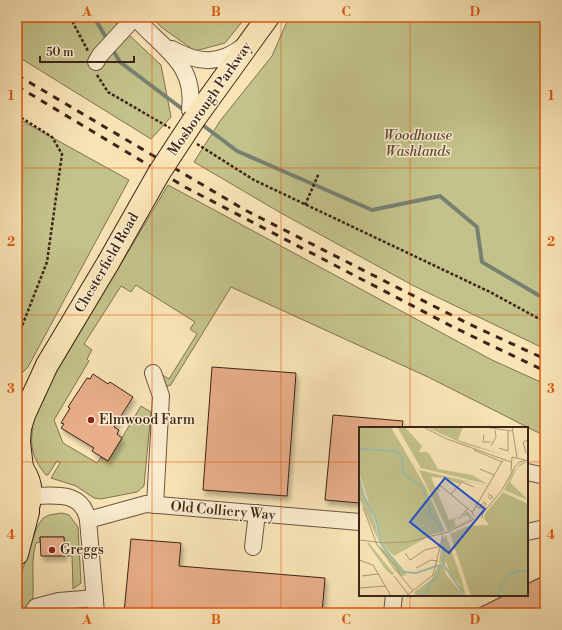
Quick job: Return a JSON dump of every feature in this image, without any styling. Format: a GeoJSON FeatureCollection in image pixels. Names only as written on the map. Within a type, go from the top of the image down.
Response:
{"type":"FeatureCollection","features":[{"type":"Feature","properties":{"kind":"highway","name":"Mosborough Parkway"},"geometry":{"type":"LineString","coordinates":[[167,162],[192,114],[268,17]]}},
{"type":"Feature","properties":{"kind":"highway","name":"Chesterfield Road"},"geometry":{"type":"LineString","coordinates":[[30,501],[29,482],[20,465],[20,428],[47,365],[167,162]]}},
{"type":"Feature","properties":{"kind":"highway","name":"Chesterfield Road"},"geometry":{"type":"LineString","coordinates":[[17,397],[47,365]]}},
{"type":"Feature","properties":{"kind":"highway"},"geometry":{"type":"LineString","coordinates":[[17,526],[30,501]]}},
{"type":"Feature","properties":{"kind":"highway"},"geometry":{"type":"LineString","coordinates":[[17,554],[30,501]]}},
{"type":"Feature","properties":{"kind":"street"},"geometry":{"type":"LineString","coordinates":[[98,59],[135,17],[178,60],[187,75],[192,93],[192,114]]}},
{"type":"Feature","properties":{"kind":"street"},"geometry":{"type":"LineString","coordinates":[[162,44],[192,59],[208,61],[219,59],[233,53],[255,35]]}},
{"type":"Feature","properties":{"kind":"street"},"geometry":{"type":"LineString","coordinates":[[154,373],[161,396],[155,505]]}},
{"type":"Feature","properties":{"kind":"street"},"geometry":{"type":"LineString","coordinates":[[528,472],[545,476]]}},
{"type":"Feature","properties":{"kind":"street"},"geometry":{"type":"LineString","coordinates":[[30,501],[63,496],[76,500],[84,508],[88,520],[95,605],[34,610]]}},
{"type":"Feature","properties":{"kind":"street","name":"Old Colliery Way"},"geometry":{"type":"LineString","coordinates":[[88,520],[146,504],[359,522]]}},
{"type":"Feature","properties":{"kind":"street"},"geometry":{"type":"LineString","coordinates":[[253,547],[256,514]]}},
{"type":"Feature","properties":{"kind":"street"},"geometry":{"type":"LineString","coordinates":[[528,532],[545,528]]}},
{"type":"Feature","properties":{"kind":"street"},"geometry":{"type":"LineString","coordinates":[[392,613],[394,596]]}},
{"type":"Feature","properties":{"kind":"path"},"geometry":{"type":"LineString","coordinates":[[70,17],[90,55],[98,59],[95,71],[99,80],[108,92],[173,130]]}},
{"type":"Feature","properties":{"kind":"path"},"geometry":{"type":"LineString","coordinates":[[17,116],[52,137],[62,154],[46,262],[17,338]]}},
{"type":"Feature","properties":{"kind":"path"},"geometry":{"type":"LineString","coordinates":[[193,142],[254,180],[490,292],[545,322]]}},
{"type":"Feature","properties":{"kind":"path"},"geometry":{"type":"LineString","coordinates":[[305,205],[319,173]]}},
{"type":"Feature","properties":{"kind":"green space"},"geometry":{"type":"Polygon","coordinates":[[[17,17],[110,17],[161,65],[171,117],[151,139],[17,56],[17,17]]]}},
{"type":"Feature","properties":{"kind":"green space"},"geometry":{"type":"Polygon","coordinates":[[[152,17],[246,17],[225,43],[195,51],[161,27],[152,17]]]}},
{"type":"Feature","properties":{"kind":"green space","name":"Woodhouse Washlands"},"geometry":{"type":"Polygon","coordinates":[[[289,17],[545,17],[545,349],[414,286],[281,213],[194,162],[220,121],[272,56],[289,17]]]}},
{"type":"Feature","properties":{"kind":"green space"},"geometry":{"type":"Polygon","coordinates":[[[17,118],[129,180],[28,367],[17,378],[17,118]]]}},
{"type":"Feature","properties":{"kind":"green space"},"geometry":{"type":"Polygon","coordinates":[[[168,185],[492,360],[545,384],[545,436],[428,377],[231,287],[170,386],[168,385],[166,388],[161,374],[169,379],[197,334],[190,329],[195,322],[136,285],[131,292],[121,286],[84,344],[92,350],[87,359],[89,361],[54,420],[63,443],[97,463],[101,457],[108,461],[141,406],[151,412],[144,486],[137,492],[101,499],[94,498],[76,486],[51,478],[60,463],[57,461],[48,475],[46,475],[38,464],[32,448],[33,428],[29,424],[38,403],[168,185]]]}},
{"type":"Feature","properties":{"kind":"green space"},"geometry":{"type":"Polygon","coordinates":[[[62,513],[69,515],[78,527],[81,583],[73,589],[72,556],[68,556],[68,544],[64,543],[64,537],[40,537],[40,542],[36,543],[34,552],[33,596],[30,613],[17,613],[18,583],[37,527],[43,518],[49,515],[62,513]]]}},
{"type":"Feature","properties":{"kind":"building"},"geometry":{"type":"Polygon","coordinates":[[[212,367],[296,373],[287,496],[203,490],[212,367]]]}},
{"type":"Feature","properties":{"kind":"building","name":"Elmwood Farm"},"geometry":{"type":"Polygon","coordinates":[[[93,374],[108,384],[110,382],[133,397],[114,427],[119,430],[117,434],[122,438],[108,461],[92,451],[94,448],[61,428],[64,424],[61,423],[70,408],[68,407],[87,378],[90,379],[93,374]]]}},
{"type":"Feature","properties":{"kind":"building"},"geometry":{"type":"Polygon","coordinates":[[[333,415],[403,421],[402,427],[359,427],[359,503],[325,500],[333,415]]]}},
{"type":"Feature","properties":{"kind":"building","name":"Greggs"},"geometry":{"type":"Polygon","coordinates":[[[40,537],[64,537],[65,556],[41,556],[40,537]]]}},
{"type":"Feature","properties":{"kind":"building"},"geometry":{"type":"Polygon","coordinates":[[[131,539],[181,543],[179,566],[325,578],[322,613],[124,613],[131,539]]]}},
{"type":"Feature","properties":{"kind":"building"},"geometry":{"type":"Polygon","coordinates":[[[545,575],[545,613],[469,613],[503,596],[528,596],[528,584],[545,575]]]}},
{"type":"Feature","properties":{"kind":"waterway"},"geometry":{"type":"LineString","coordinates":[[94,17],[108,41]]}},
{"type":"Feature","properties":{"kind":"waterway"},"geometry":{"type":"LineString","coordinates":[[111,47],[120,62],[185,111]]}},
{"type":"Feature","properties":{"kind":"waterway"},"geometry":{"type":"LineString","coordinates":[[200,123],[237,151],[372,210],[440,196],[477,227],[482,262],[545,299]]}},
{"type":"Feature","properties":{"kind":"railway"},"geometry":{"type":"LineString","coordinates":[[17,75],[245,210],[469,324],[545,359]]}},
{"type":"Feature","properties":{"kind":"railway"},"geometry":{"type":"LineString","coordinates":[[17,86],[185,187],[455,328],[545,371]]}},
{"type":"Feature","properties":{"kind":"place","name":"Elmwood Farm"},"geometry":{"type":"Point","coordinates":[91,420]}},
{"type":"Feature","properties":{"kind":"place","name":"Greggs"},"geometry":{"type":"Point","coordinates":[52,550]}}]}
